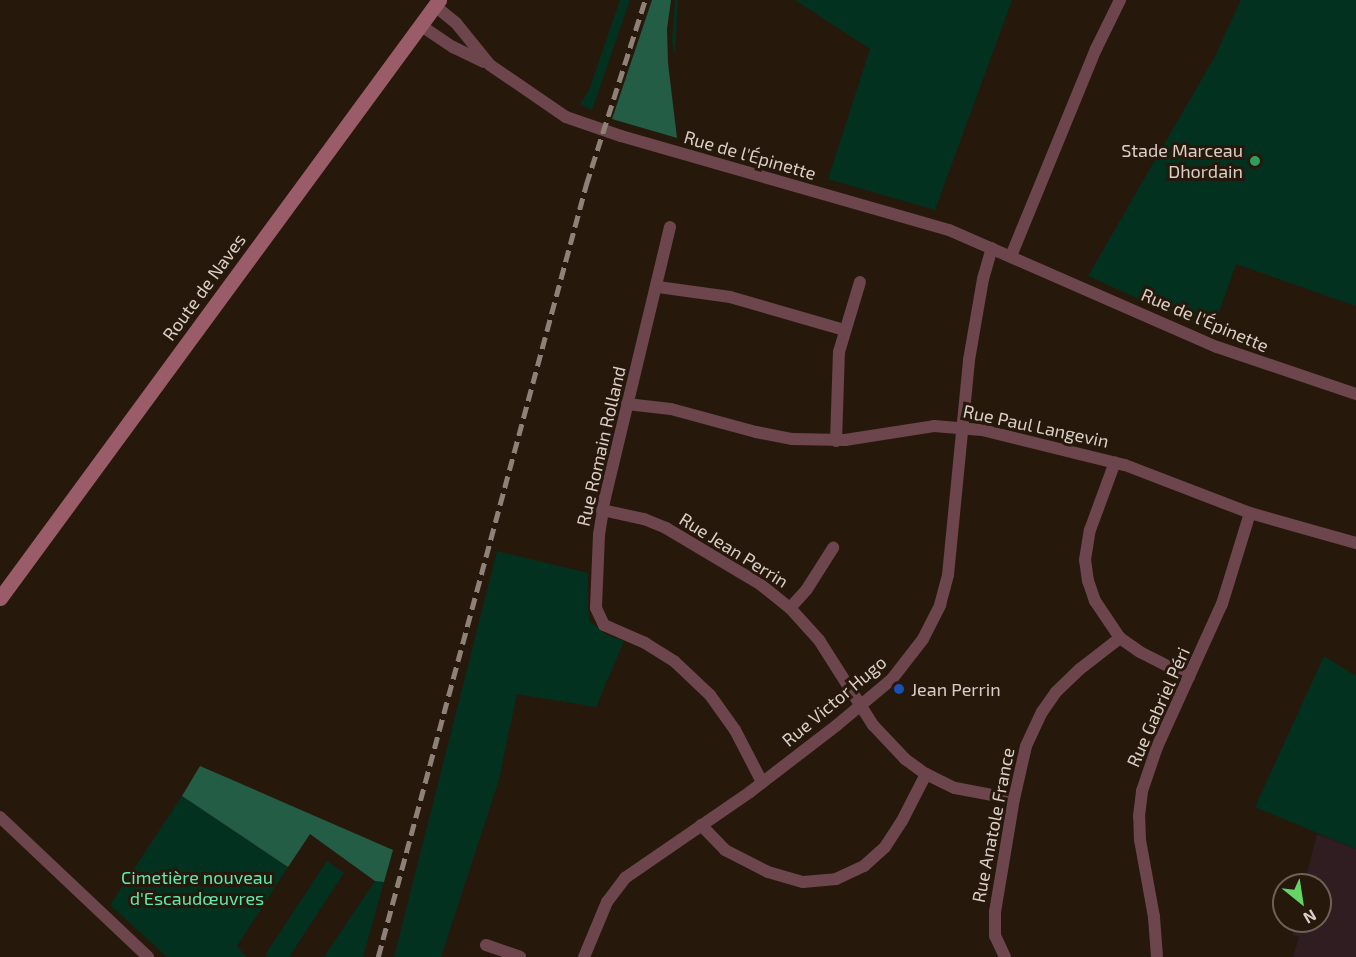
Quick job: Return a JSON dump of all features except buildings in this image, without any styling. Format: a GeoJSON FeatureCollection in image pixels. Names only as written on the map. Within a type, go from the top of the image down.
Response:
{"type":"FeatureCollection","features":[{"type":"Feature","properties":{"kind":"main road","name":"Route de Naves"},"geometry":{"type":"LineString","coordinates":[[0,598],[437,3]]}},
{"type":"Feature","properties":{"kind":"street"},"geometry":{"type":"LineString","coordinates":[[1011,256],[1093,57],[1120,0]]}},
{"type":"Feature","properties":{"kind":"street","name":"Rue de l'Épinette"},"geometry":{"type":"LineString","coordinates":[[437,3],[490,65]]}},
{"type":"Feature","properties":{"kind":"street","name":"Rue de l'Épinette"},"geometry":{"type":"LineString","coordinates":[[420,25],[453,47],[490,65],[560,113],[586,125],[935,226],[1011,256],[1216,347],[1356,394]]}},
{"type":"Feature","properties":{"kind":"street","name":"Rue Romain Rolland"},"geometry":{"type":"LineString","coordinates":[[670,228],[658,287],[602,510],[596,602],[598,615],[609,628],[655,649],[692,676],[730,722],[762,782]]}},
{"type":"Feature","properties":{"kind":"street","name":"Rue Victor Hugo"},"geometry":{"type":"LineString","coordinates":[[584,957],[602,912],[618,886],[634,870],[762,782],[861,705],[892,679],[923,639],[940,605],[951,555],[961,427],[971,346],[983,279],[992,248]]}},
{"type":"Feature","properties":{"kind":"street"},"geometry":{"type":"LineString","coordinates":[[836,441],[837,373],[844,330],[860,282]]}},
{"type":"Feature","properties":{"kind":"street"},"geometry":{"type":"LineString","coordinates":[[658,287],[730,297],[844,330]]}},
{"type":"Feature","properties":{"kind":"street","name":"Rue Paul Langevin"},"geometry":{"type":"LineString","coordinates":[[627,404],[671,410],[780,438],[836,441],[924,427],[961,427],[1115,462],[1250,513],[1356,543]]}},
{"type":"Feature","properties":{"kind":"street"},"geometry":{"type":"LineString","coordinates":[[1115,462],[1090,530],[1085,560],[1088,581],[1095,601],[1120,638],[1140,652],[1189,677]]}},
{"type":"Feature","properties":{"kind":"street","name":"Rue Jean Perrin"},"geometry":{"type":"LineString","coordinates":[[602,510],[644,519],[666,528],[752,578],[790,608],[827,650],[888,743],[926,774],[965,791],[1014,799]]}},
{"type":"Feature","properties":{"kind":"street","name":"Rue Gabriel Péri"},"geometry":{"type":"LineString","coordinates":[[1157,957],[1154,917],[1140,840],[1140,804],[1153,757],[1226,592],[1250,513]]}},
{"type":"Feature","properties":{"kind":"street"},"geometry":{"type":"LineString","coordinates":[[790,608],[807,589],[833,548]]}},
{"type":"Feature","properties":{"kind":"street","name":"Rue Anatole France"},"geometry":{"type":"LineString","coordinates":[[1005,957],[995,936],[994,920],[1014,799],[1026,746],[1042,712],[1068,680],[1120,638]]}},
{"type":"Feature","properties":{"kind":"street"},"geometry":{"type":"LineString","coordinates":[[701,825],[725,850],[768,872],[803,882],[836,879],[864,866],[879,853],[897,830],[926,774]]}},
{"type":"Feature","properties":{"kind":"street"},"geometry":{"type":"LineString","coordinates":[[0,817],[148,957]]}},
{"type":"Feature","properties":{"kind":"street"},"geometry":{"type":"LineString","coordinates":[[486,945],[520,957]]}},
{"type":"Feature","properties":{"kind":"shaded area"},"geometry":{"type":"Polygon","coordinates":[[[1317,834],[1356,849],[1356,957],[1293,957],[1299,937],[1292,935],[1293,933],[1332,933],[1332,873],[1307,873],[1317,834]]]}},
{"type":"Feature","properties":{"kind":"green space"},"geometry":{"type":"Polygon","coordinates":[[[620,0],[630,0],[592,110],[580,104],[589,90],[620,0]]]}},
{"type":"Feature","properties":{"kind":"green space"},"geometry":{"type":"Polygon","coordinates":[[[652,0],[671,0],[667,29],[668,63],[677,138],[612,119],[652,0]]]}},
{"type":"Feature","properties":{"kind":"green space"},"geometry":{"type":"Polygon","coordinates":[[[675,0],[678,0],[675,55],[672,41],[675,0]]]}},
{"type":"Feature","properties":{"kind":"green space"},"geometry":{"type":"Polygon","coordinates":[[[795,0],[1012,0],[935,210],[828,179],[870,49],[795,0]]]}},
{"type":"Feature","properties":{"kind":"green space","name":"Stade Marceau Dhordain"},"geometry":{"type":"Polygon","coordinates":[[[1241,0],[1356,0],[1356,306],[1236,264],[1212,332],[1088,276],[1214,58],[1241,0]]]}},
{"type":"Feature","properties":{"kind":"green space"},"geometry":{"type":"Polygon","coordinates":[[[497,551],[588,573],[590,621],[605,634],[624,641],[596,707],[517,694],[498,783],[441,957],[394,957],[497,551]]]}},
{"type":"Feature","properties":{"kind":"green space"},"geometry":{"type":"Polygon","coordinates":[[[1324,656],[1356,676],[1356,849],[1255,807],[1324,656]]]}},
{"type":"Feature","properties":{"kind":"green space"},"geometry":{"type":"Polygon","coordinates":[[[200,766],[393,850],[384,882],[375,881],[310,834],[288,867],[182,796],[200,766]]]}},
{"type":"Feature","properties":{"kind":"green space","name":"Cimetière nouveau d'Escaudœuvres"},"geometry":{"type":"Polygon","coordinates":[[[182,796],[288,867],[237,946],[246,957],[167,957],[110,905],[182,796]]]}},
{"type":"Feature","properties":{"kind":"green space"},"geometry":{"type":"Polygon","coordinates":[[[327,861],[344,873],[289,957],[267,957],[265,955],[327,861]]]}},
{"type":"Feature","properties":{"kind":"green space"},"geometry":{"type":"Polygon","coordinates":[[[375,881],[384,882],[363,957],[324,957],[375,881]]]}},
{"type":"Feature","properties":{"kind":"railway"},"geometry":{"type":"LineString","coordinates":[[378,957],[586,185],[645,0]]}},
{"type":"Feature","properties":{"kind":"place","name":"Stade Marceau Dhordain"},"geometry":{"type":"Point","coordinates":[1255,161]}},
{"type":"Feature","properties":{"kind":"place","name":"Jean Perrin"},"geometry":{"type":"Point","coordinates":[899,689]}}]}
